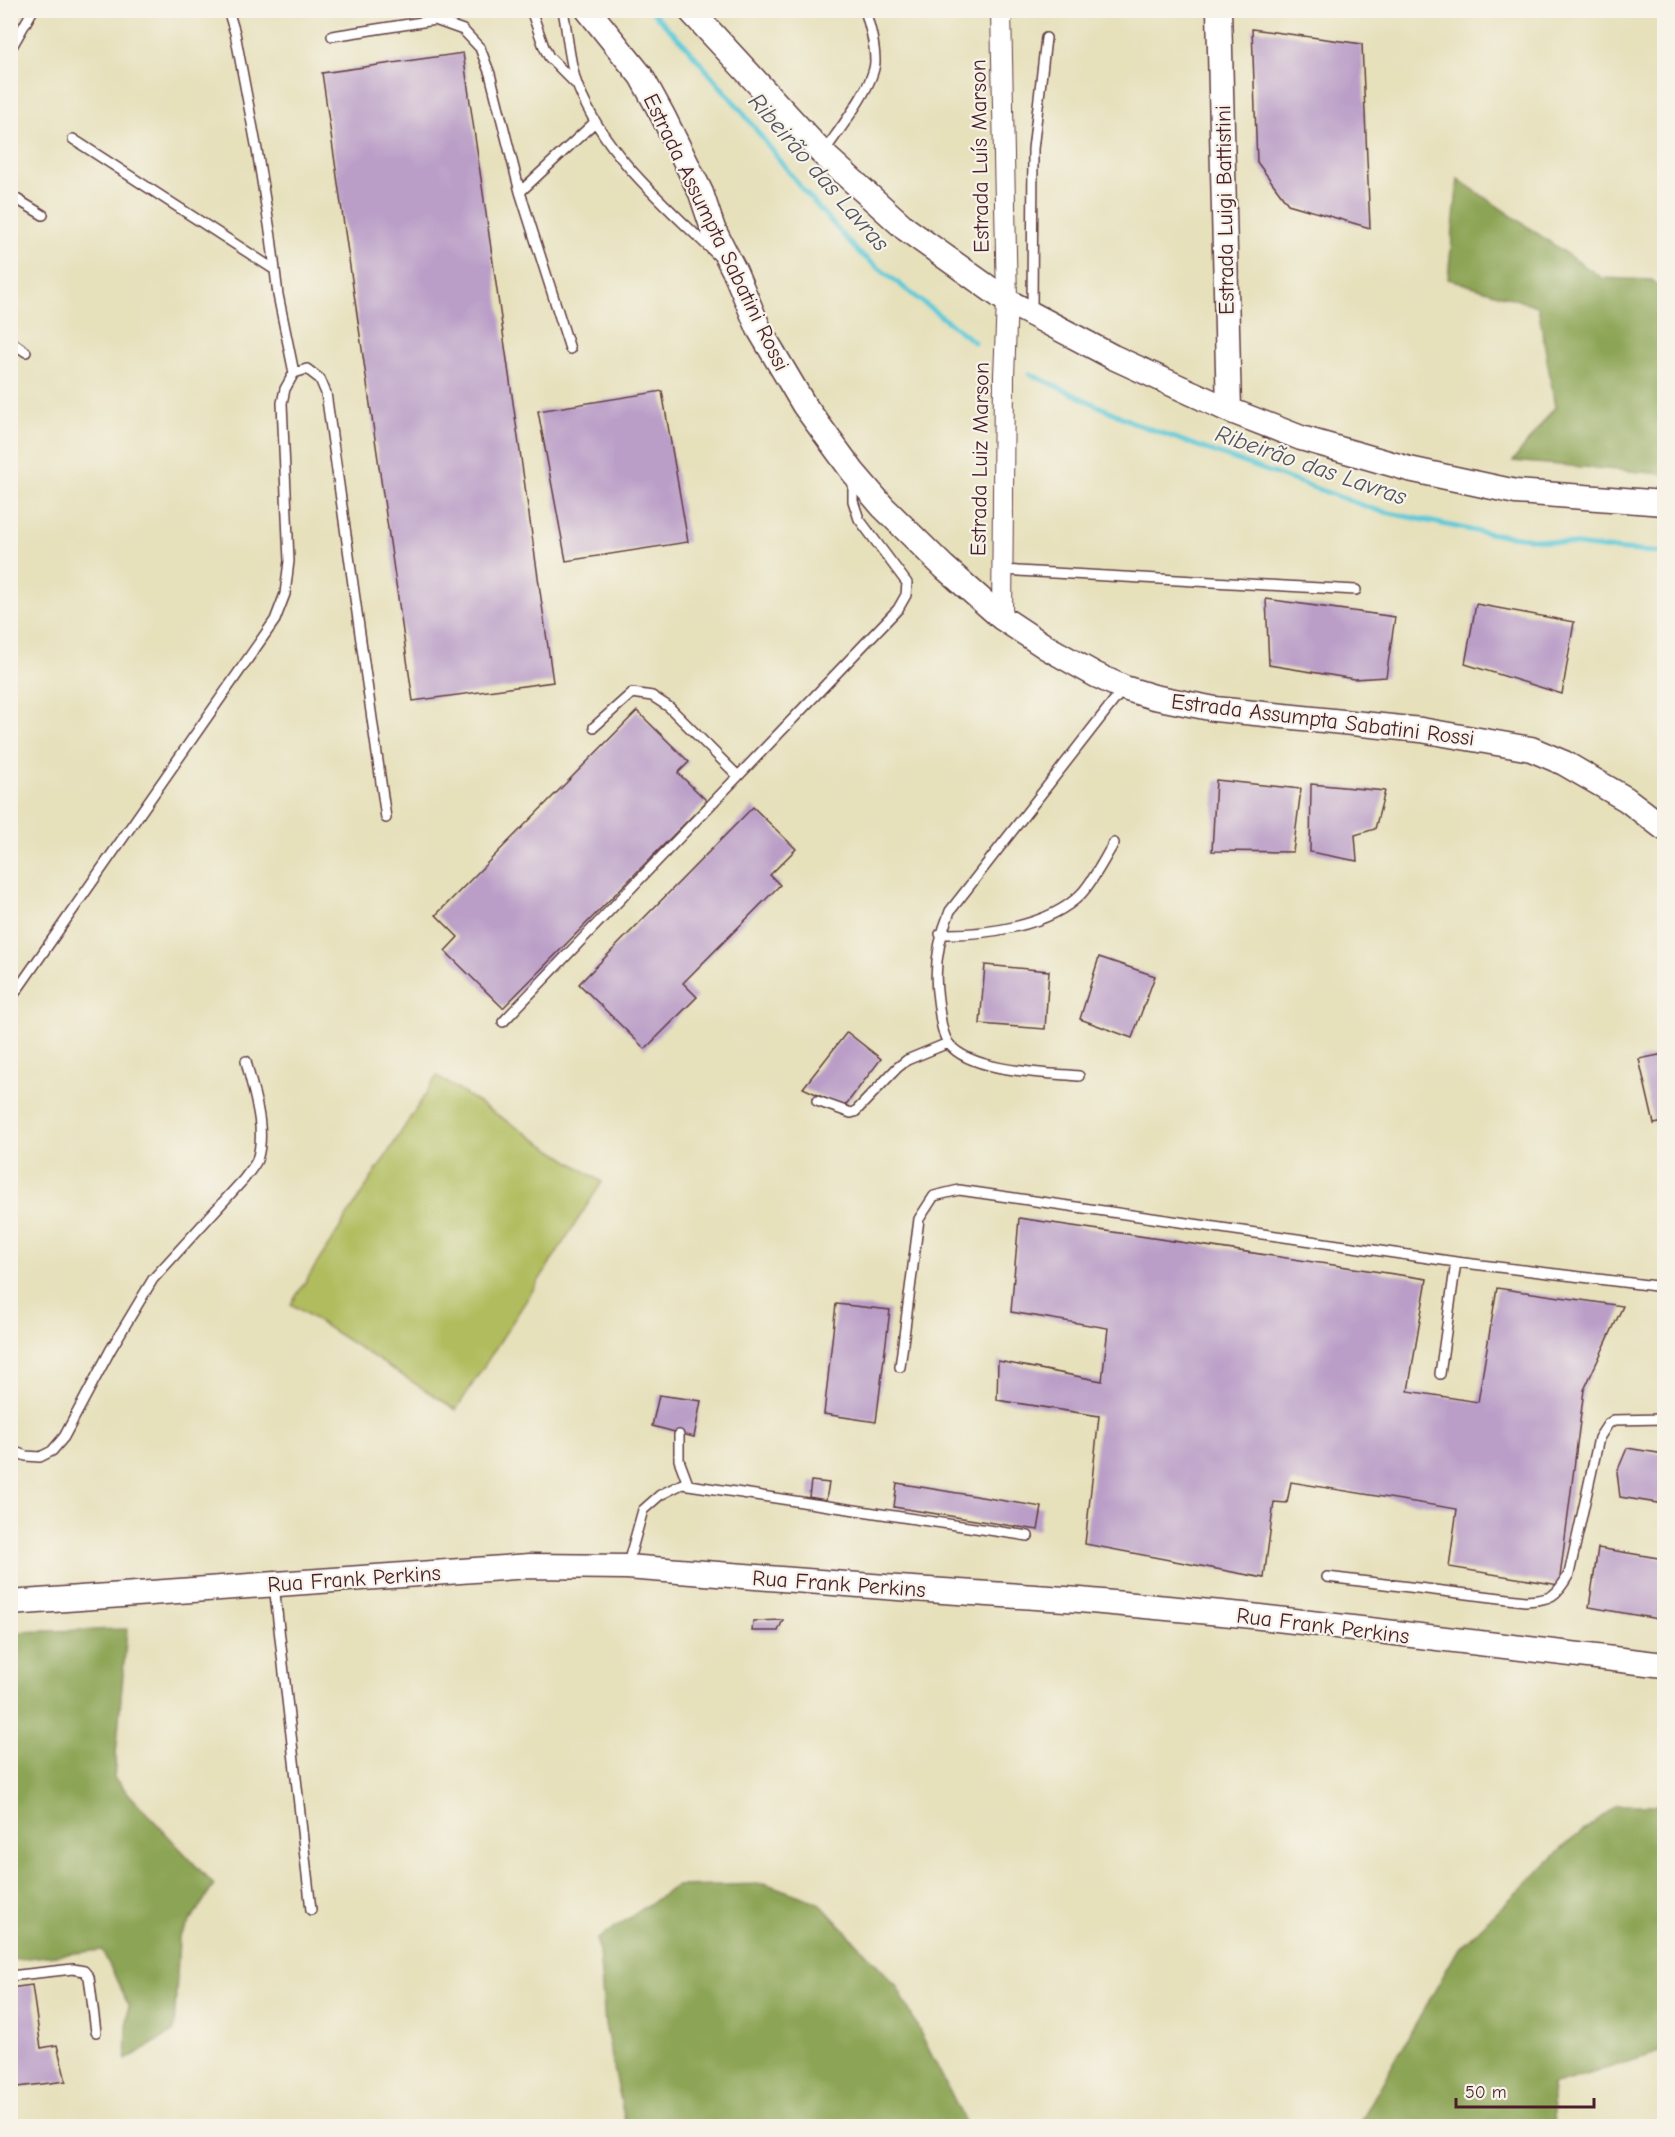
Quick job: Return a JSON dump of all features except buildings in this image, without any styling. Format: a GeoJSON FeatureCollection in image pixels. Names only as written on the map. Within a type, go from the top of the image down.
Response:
{"type":"FeatureCollection","features":[{"type":"Feature","properties":{"kind":"street","name":"Estrada Assumpta Sabatini Rossi"},"geometry":{"type":"LineString","coordinates":[[588,10],[640,76],[663,116],[701,194],[713,229],[735,272],[759,329],[804,405],[853,472],[883,507],[944,567],[1002,618],[1046,647],[1124,688],[1154,697],[1215,709],[1421,730],[1531,749],[1564,763],[1626,799],[1665,828]]}},
{"type":"Feature","properties":{"kind":"street"},"geometry":{"type":"LineString","coordinates":[[690,10],[823,154],[906,229],[1007,301],[1113,357],[1229,410],[1301,438],[1409,469],[1516,492],[1665,504]]}},
{"type":"Feature","properties":{"kind":"street","name":"Estrada Luís Marson"},"geometry":{"type":"LineString","coordinates":[[1001,10],[1007,301]]}},
{"type":"Feature","properties":{"kind":"street","name":"Estrada Luigi Battistini"},"geometry":{"type":"LineString","coordinates":[[1219,10],[1229,410]]}},
{"type":"Feature","properties":{"kind":"street","name":"Estrada Luiz Marson"},"geometry":{"type":"LineString","coordinates":[[1002,618],[1004,376],[1007,301]]}},
{"type":"Feature","properties":{"kind":"street","name":"Rua Frank Perkins"},"geometry":{"type":"LineString","coordinates":[[10,1603],[530,1566],[627,1567],[1080,1599],[1243,1615],[1665,1665]]}},
{"type":"Feature","properties":{"kind":"lane"},"geometry":{"type":"LineString","coordinates":[[10,50],[33,10]]}},
{"type":"Feature","properties":{"kind":"lane"},"geometry":{"type":"LineString","coordinates":[[228,10],[235,33],[257,150],[278,295],[294,373]]}},
{"type":"Feature","properties":{"kind":"lane"},"geometry":{"type":"LineString","coordinates":[[531,10],[549,57],[577,85]]}},
{"type":"Feature","properties":{"kind":"lane"},"geometry":{"type":"LineString","coordinates":[[563,10],[577,85],[595,122],[626,164],[735,272]]}},
{"type":"Feature","properties":{"kind":"lane"},"geometry":{"type":"LineString","coordinates":[[823,154],[865,91],[875,64],[871,30],[865,10]]}},
{"type":"Feature","properties":{"kind":"lane"},"geometry":{"type":"LineString","coordinates":[[332,36],[435,20],[463,30],[480,48],[490,74],[520,192],[570,349]]}},
{"type":"Feature","properties":{"kind":"lane"},"geometry":{"type":"LineString","coordinates":[[1032,315],[1033,150],[1046,38]]}},
{"type":"Feature","properties":{"kind":"lane"},"geometry":{"type":"LineString","coordinates":[[520,192],[595,122]]}},
{"type":"Feature","properties":{"kind":"lane"},"geometry":{"type":"LineString","coordinates":[[73,139],[275,270]]}},
{"type":"Feature","properties":{"kind":"lane"},"geometry":{"type":"LineString","coordinates":[[10,195],[43,215]]}},
{"type":"Feature","properties":{"kind":"lane"},"geometry":{"type":"LineString","coordinates":[[10,341],[26,352]]}},
{"type":"Feature","properties":{"kind":"lane"},"geometry":{"type":"LineString","coordinates":[[10,1000],[275,620],[285,594],[289,561],[282,403],[285,388],[294,373],[307,369],[320,379],[326,393],[386,818]]}},
{"type":"Feature","properties":{"kind":"lane"},"geometry":{"type":"LineString","coordinates":[[502,1022],[898,609],[906,595],[907,583],[859,519],[853,501],[853,472]]}},
{"type":"Feature","properties":{"kind":"lane"},"geometry":{"type":"LineString","coordinates":[[1002,570],[1356,590]]}},
{"type":"Feature","properties":{"kind":"lane"},"geometry":{"type":"LineString","coordinates":[[1079,1076],[990,1066],[962,1056],[948,1043],[942,1026],[937,993],[936,958],[940,934],[950,911],[1124,688]]}},
{"type":"Feature","properties":{"kind":"lane"},"geometry":{"type":"LineString","coordinates":[[594,727],[632,693],[652,696],[669,707],[738,776]]}},
{"type":"Feature","properties":{"kind":"lane"},"geometry":{"type":"LineString","coordinates":[[940,934],[972,935],[1009,929],[1066,908],[1083,892],[1114,843]]}},
{"type":"Feature","properties":{"kind":"lane"},"geometry":{"type":"LineString","coordinates":[[817,1101],[851,1113],[855,1112],[907,1060],[948,1043]]}},
{"type":"Feature","properties":{"kind":"lane"},"geometry":{"type":"LineString","coordinates":[[10,1450],[26,1456],[40,1457],[52,1450],[64,1437],[111,1349],[153,1279],[244,1179],[256,1162],[260,1144],[259,1122],[246,1061]]}},
{"type":"Feature","properties":{"kind":"lane"},"geometry":{"type":"LineString","coordinates":[[900,1366],[919,1220],[934,1196],[959,1190],[1456,1262],[1665,1287]]}},
{"type":"Feature","properties":{"kind":"lane"},"geometry":{"type":"LineString","coordinates":[[1440,1374],[1456,1262]]}},
{"type":"Feature","properties":{"kind":"lane"},"geometry":{"type":"LineString","coordinates":[[1327,1577],[1525,1601],[1552,1597],[1569,1574],[1602,1430],[1614,1420],[1665,1419]]}},
{"type":"Feature","properties":{"kind":"lane"},"geometry":{"type":"LineString","coordinates":[[679,1435],[679,1460],[688,1484]]}},
{"type":"Feature","properties":{"kind":"lane"},"geometry":{"type":"LineString","coordinates":[[627,1567],[643,1510],[660,1495],[682,1484],[1028,1536]]}},
{"type":"Feature","properties":{"kind":"lane"},"geometry":{"type":"LineString","coordinates":[[274,1584],[311,1910]]}},
{"type":"Feature","properties":{"kind":"lane"},"geometry":{"type":"LineString","coordinates":[[10,1976],[74,1969],[84,1971],[89,1977],[96,2032]]}},
{"type":"Feature","properties":{"kind":"green space"},"geometry":{"type":"Polygon","coordinates":[[[1458,179],[1602,278],[1652,280],[1664,290],[1664,474],[1513,461],[1555,407],[1538,306],[1448,279],[1458,179]]]}},
{"type":"Feature","properties":{"kind":"green space"},"geometry":{"type":"Polygon","coordinates":[[[437,1076],[602,1182],[456,1410],[291,1304],[437,1076]]]}},
{"type":"Feature","properties":{"kind":"green space"},"geometry":{"type":"Polygon","coordinates":[[[127,1629],[114,1778],[214,1885],[179,1938],[174,2031],[126,2060],[128,2004],[102,1950],[11,1960],[10,1632],[127,1629]]]}},
{"type":"Feature","properties":{"kind":"green space"},"geometry":{"type":"Polygon","coordinates":[[[1617,1805],[1664,1805],[1664,2051],[1552,2085],[1555,2126],[1358,2126],[1459,1948],[1569,1842],[1617,1805]]]}},
{"type":"Feature","properties":{"kind":"green space"},"geometry":{"type":"Polygon","coordinates":[[[767,1884],[819,1903],[897,1986],[967,2126],[626,2126],[605,2024],[598,1939],[676,1886],[767,1884]]]}},
{"type":"Feature","properties":{"kind":"waterway","name":"Ribeirão das Lavras"},"geometry":{"type":"LineString","coordinates":[[650,10],[685,45],[740,109],[803,190],[858,252],[974,342]]}},
{"type":"Feature","properties":{"kind":"waterway","name":"Ribeirão das Lavras"},"geometry":{"type":"LineString","coordinates":[[1030,374],[1139,425],[1376,510],[1480,532],[1601,548],[1664,553]]}}]}
